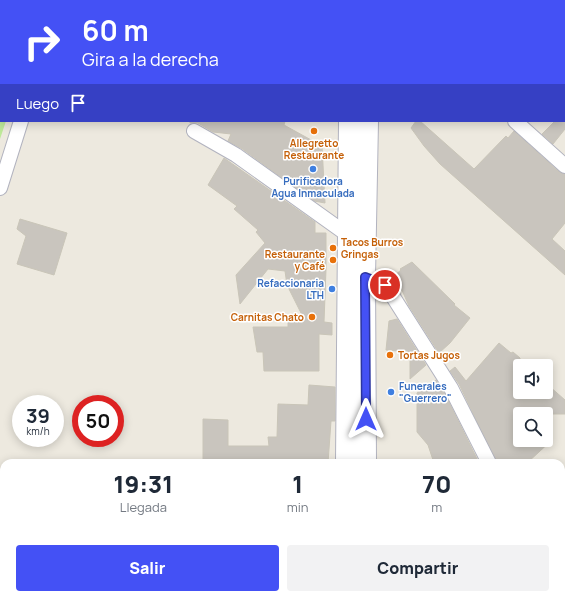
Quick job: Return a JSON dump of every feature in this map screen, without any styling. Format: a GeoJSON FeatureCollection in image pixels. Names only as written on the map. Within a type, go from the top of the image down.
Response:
{"type":"FeatureCollection","features":[{"type":"Feature","properties":{"kind":"main road"},"geometry":{"type":"LineString","coordinates":[[349,122],[348,235],[356,274],[366,459]]}},
{"type":"Feature","properties":{"kind":"main road"},"geometry":{"type":"LineString","coordinates":[[346,459],[356,274],[368,122]]}},
{"type":"Feature","properties":{"kind":"street"},"geometry":{"type":"LineString","coordinates":[[0,188],[22,122]]}},
{"type":"Feature","properties":{"kind":"street"},"geometry":{"type":"LineString","coordinates":[[516,122],[565,166]]}},
{"type":"Feature","properties":{"kind":"street"},"geometry":{"type":"LineString","coordinates":[[194,131],[236,155],[348,235]]}},
{"type":"Feature","properties":{"kind":"street"},"geometry":{"type":"LineString","coordinates":[[356,274],[385,285],[390,292],[451,388],[487,459]]}},
{"type":"Feature","properties":{"kind":"green space"},"geometry":{"type":"Polygon","coordinates":[[[0,122],[6,122],[0,139],[0,122]]]}},
{"type":"Feature","properties":{"kind":"building"},"geometry":{"type":"Polygon","coordinates":[[[285,122],[284,125],[322,146],[325,203],[314,201],[241,148],[228,141],[231,134],[213,132],[198,123],[190,123],[285,122]]]}},
{"type":"Feature","properties":{"kind":"building"},"geometry":{"type":"Polygon","coordinates":[[[415,122],[421,122],[474,169],[506,136],[508,138],[514,131],[559,172],[565,174],[565,223],[552,239],[565,251],[565,275],[440,164],[411,128],[415,122]]]}},
{"type":"Feature","properties":{"kind":"building"},"geometry":{"type":"Polygon","coordinates":[[[554,122],[565,122],[565,129],[553,144],[542,134],[554,122]]]}},
{"type":"Feature","properties":{"kind":"building"},"geometry":{"type":"Polygon","coordinates":[[[224,158],[315,222],[315,233],[326,233],[324,322],[332,323],[332,335],[319,334],[319,371],[264,371],[263,352],[257,352],[253,327],[288,327],[288,318],[304,319],[287,285],[285,271],[268,269],[240,304],[236,275],[265,243],[256,232],[258,230],[234,209],[237,206],[208,185],[224,158]]]}},
{"type":"Feature","properties":{"kind":"building"},"geometry":{"type":"Polygon","coordinates":[[[20,219],[67,233],[54,275],[17,264],[26,236],[17,229],[20,219]]]}},
{"type":"Feature","properties":{"kind":"building"},"geometry":{"type":"Polygon","coordinates":[[[412,262],[455,304],[454,305],[470,318],[450,343],[439,353],[409,306],[401,288],[393,277],[401,270],[400,269],[412,262]]]}},
{"type":"Feature","properties":{"kind":"building"},"geometry":{"type":"Polygon","coordinates":[[[397,319],[426,365],[410,379],[410,352],[386,350],[389,321],[397,319]]]}},
{"type":"Feature","properties":{"kind":"building"},"geometry":{"type":"Polygon","coordinates":[[[499,343],[520,358],[513,359],[513,399],[553,399],[553,390],[565,400],[565,414],[553,414],[553,407],[513,407],[513,447],[544,447],[531,459],[495,459],[459,384],[450,371],[455,367],[466,381],[499,343]]]}},
{"type":"Feature","properties":{"kind":"building"},"geometry":{"type":"Polygon","coordinates":[[[436,380],[444,392],[477,459],[433,459],[428,445],[417,432],[417,393],[436,380]]]}},
{"type":"Feature","properties":{"kind":"building"},"geometry":{"type":"Polygon","coordinates":[[[309,385],[335,387],[335,421],[331,421],[328,459],[203,459],[203,419],[228,420],[228,446],[269,446],[268,437],[277,437],[278,404],[308,405],[309,385]]]}},
{"type":"Feature","properties":{"kind":"place","name":"Allegretto Restaurante"},"geometry":{"type":"Point","coordinates":[314,131]}},
{"type":"Feature","properties":{"kind":"place","name":"Purificadora Agua Inmaculada"},"geometry":{"type":"Point","coordinates":[313,169]}},
{"type":"Feature","properties":{"kind":"place","name":"Tacos Burros Gringas"},"geometry":{"type":"Point","coordinates":[333,248]}},
{"type":"Feature","properties":{"kind":"place","name":"Restaurante y Café"},"geometry":{"type":"Point","coordinates":[333,260]}},
{"type":"Feature","properties":{"kind":"place","name":"Refaccionaria LTH"},"geometry":{"type":"Point","coordinates":[332,289]}},
{"type":"Feature","properties":{"kind":"place","name":"Carnitas Chato"},"geometry":{"type":"Point","coordinates":[312,317]}},
{"type":"Feature","properties":{"kind":"place","name":"Tortas Jugos"},"geometry":{"type":"Point","coordinates":[390,355]}},
{"type":"Feature","properties":{"kind":"place","name":"Funerales \"Guerrero\""},"geometry":{"type":"Point","coordinates":[391,392]}},
{"type":"Feature","properties":{"kind":"route"},"geometry":{"type":"LineString","coordinates":[[366,419],[365,277],[385,285]]}}]}
